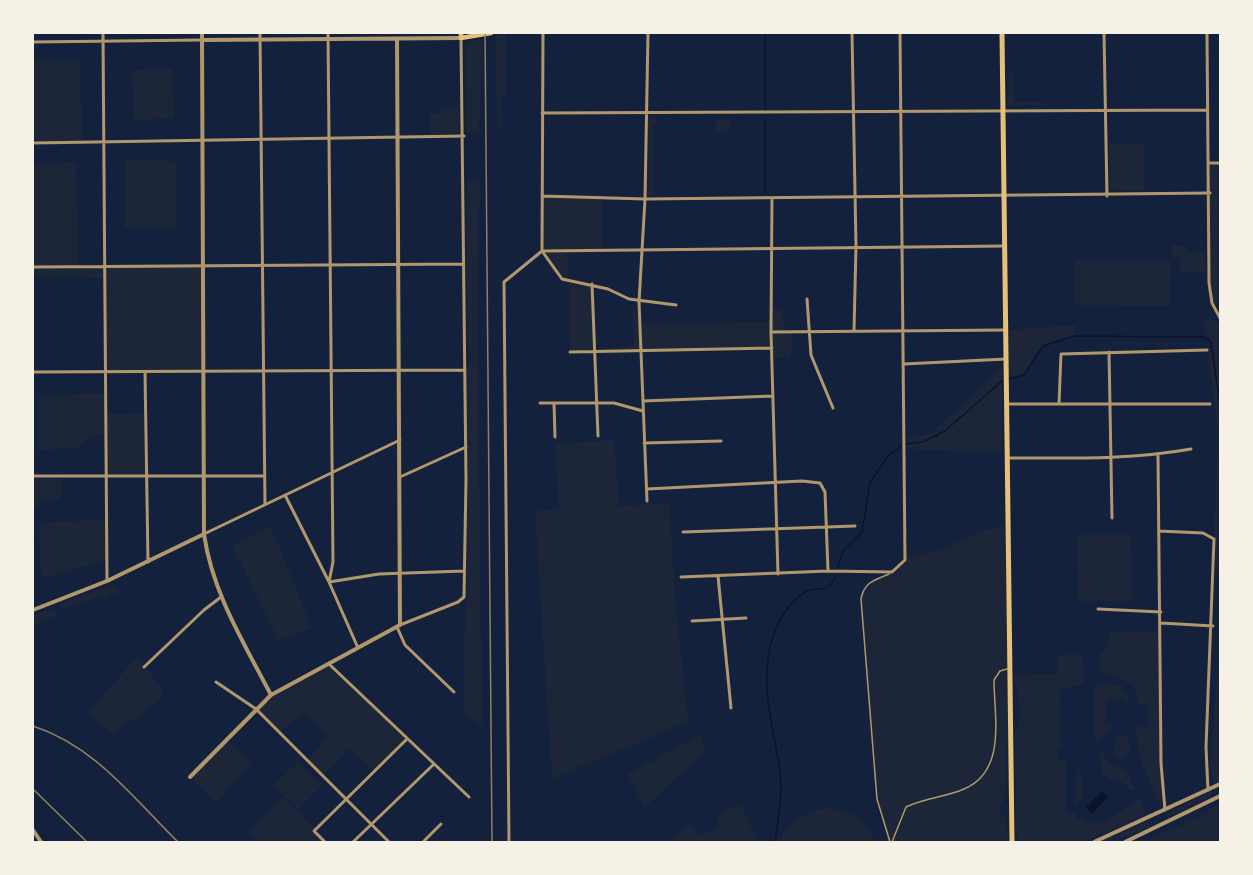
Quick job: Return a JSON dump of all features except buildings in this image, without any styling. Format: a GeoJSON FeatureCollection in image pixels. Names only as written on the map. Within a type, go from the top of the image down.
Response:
{"type":"FeatureCollection","features":[{"type":"Feature","properties":{"kind":"highway"},"geometry":{"type":"LineString","coordinates":[[1002,33],[1012,842]]}},
{"type":"Feature","properties":{"kind":"main road"},"geometry":{"type":"LineString","coordinates":[[461,35],[491,33]]}},
{"type":"Feature","properties":{"kind":"street"},"geometry":{"type":"LineString","coordinates":[[103,33],[107,266],[105,372],[107,581]]}},
{"type":"Feature","properties":{"kind":"street"},"geometry":{"type":"LineString","coordinates":[[202,33],[204,534],[207,560],[221,597],[271,695]]}},
{"type":"Feature","properties":{"kind":"street"},"geometry":{"type":"LineString","coordinates":[[260,33],[265,504]]}},
{"type":"Feature","properties":{"kind":"street"},"geometry":{"type":"LineString","coordinates":[[328,33],[333,562],[329,582]]}},
{"type":"Feature","properties":{"kind":"street"},"geometry":{"type":"LineString","coordinates":[[543,33],[542,251],[562,279],[592,284],[639,302],[676,305]]}},
{"type":"Feature","properties":{"kind":"street"},"geometry":{"type":"LineString","coordinates":[[647,501],[639,302],[645,199],[648,33]]}},
{"type":"Feature","properties":{"kind":"street"},"geometry":{"type":"LineString","coordinates":[[852,33],[856,246],[854,331]]}},
{"type":"Feature","properties":{"kind":"street"},"geometry":{"type":"LineString","coordinates":[[681,577],[828,571],[892,572],[905,560],[900,33]]}},
{"type":"Feature","properties":{"kind":"street"},"geometry":{"type":"LineString","coordinates":[[1104,33],[1107,195]]}},
{"type":"Feature","properties":{"kind":"street"},"geometry":{"type":"LineString","coordinates":[[1207,33],[1210,295],[1220,318]]}},
{"type":"Feature","properties":{"kind":"street"},"geometry":{"type":"LineString","coordinates":[[33,42],[328,39],[461,35],[466,447],[464,597],[458,602],[399,626],[271,695],[190,777]]}},
{"type":"Feature","properties":{"kind":"street"},"geometry":{"type":"LineString","coordinates":[[397,36],[402,572],[399,626],[405,645],[454,692]]}},
{"type":"Feature","properties":{"kind":"street"},"geometry":{"type":"LineString","coordinates":[[542,113],[1207,110]]}},
{"type":"Feature","properties":{"kind":"street"},"geometry":{"type":"LineString","coordinates":[[33,144],[464,136]]}},
{"type":"Feature","properties":{"kind":"street"},"geometry":{"type":"LineString","coordinates":[[1210,163],[1220,163]]}},
{"type":"Feature","properties":{"kind":"street"},"geometry":{"type":"LineString","coordinates":[[542,196],[645,199],[1210,193]]}},
{"type":"Feature","properties":{"kind":"street"},"geometry":{"type":"LineString","coordinates":[[772,198],[771,332],[778,574]]}},
{"type":"Feature","properties":{"kind":"street"},"geometry":{"type":"LineString","coordinates":[[509,842],[504,282],[542,251],[1005,246]]}},
{"type":"Feature","properties":{"kind":"street"},"geometry":{"type":"LineString","coordinates":[[33,267],[463,264]]}},
{"type":"Feature","properties":{"kind":"street"},"geometry":{"type":"LineString","coordinates":[[592,284],[598,436]]}},
{"type":"Feature","properties":{"kind":"street"},"geometry":{"type":"LineString","coordinates":[[807,298],[808,332],[813,364],[832,408]]}},
{"type":"Feature","properties":{"kind":"street"},"geometry":{"type":"LineString","coordinates":[[771,332],[1006,330]]}},
{"type":"Feature","properties":{"kind":"street"},"geometry":{"type":"LineString","coordinates":[[570,352],[772,348]]}},
{"type":"Feature","properties":{"kind":"street"},"geometry":{"type":"LineString","coordinates":[[1059,404],[1061,354],[1207,350]]}},
{"type":"Feature","properties":{"kind":"street"},"geometry":{"type":"LineString","coordinates":[[1109,352],[1112,518]]}},
{"type":"Feature","properties":{"kind":"street"},"geometry":{"type":"LineString","coordinates":[[904,364],[1006,360]]}},
{"type":"Feature","properties":{"kind":"street"},"geometry":{"type":"LineString","coordinates":[[33,372],[465,370]]}},
{"type":"Feature","properties":{"kind":"street"},"geometry":{"type":"LineString","coordinates":[[146,371],[148,562]]}},
{"type":"Feature","properties":{"kind":"street"},"geometry":{"type":"LineString","coordinates":[[643,401],[773,396]]}},
{"type":"Feature","properties":{"kind":"street"},"geometry":{"type":"LineString","coordinates":[[540,403],[614,403],[643,411]]}},
{"type":"Feature","properties":{"kind":"street"},"geometry":{"type":"LineString","coordinates":[[554,403],[555,438]]}},
{"type":"Feature","properties":{"kind":"street"},"geometry":{"type":"LineString","coordinates":[[1007,404],[1210,404]]}},
{"type":"Feature","properties":{"kind":"street"},"geometry":{"type":"LineString","coordinates":[[33,610],[107,581],[400,440]]}},
{"type":"Feature","properties":{"kind":"street"},"geometry":{"type":"LineString","coordinates":[[644,443],[721,441]]}},
{"type":"Feature","properties":{"kind":"street"},"geometry":{"type":"LineString","coordinates":[[400,477],[466,447]]}},
{"type":"Feature","properties":{"kind":"street"},"geometry":{"type":"LineString","coordinates":[[1007,458],[1110,458],[1158,455],[1191,449]]}},
{"type":"Feature","properties":{"kind":"street"},"geometry":{"type":"LineString","coordinates":[[1158,455],[1161,763],[1165,810]]}},
{"type":"Feature","properties":{"kind":"street"},"geometry":{"type":"LineString","coordinates":[[33,476],[264,476]]}},
{"type":"Feature","properties":{"kind":"street"},"geometry":{"type":"LineString","coordinates":[[647,489],[774,482],[814,482],[823,486],[828,571]]}},
{"type":"Feature","properties":{"kind":"street"},"geometry":{"type":"LineString","coordinates":[[285,495],[329,582],[358,649]]}},
{"type":"Feature","properties":{"kind":"street"},"geometry":{"type":"LineString","coordinates":[[683,532],[855,526]]}},
{"type":"Feature","properties":{"kind":"street"},"geometry":{"type":"LineString","coordinates":[[1159,531],[1212,535],[1215,539],[1206,747],[1208,790]]}},
{"type":"Feature","properties":{"kind":"street"},"geometry":{"type":"LineString","coordinates":[[329,582],[402,572],[464,571]]}},
{"type":"Feature","properties":{"kind":"street"},"geometry":{"type":"LineString","coordinates":[[718,576],[731,708]]}},
{"type":"Feature","properties":{"kind":"street"},"geometry":{"type":"LineString","coordinates":[[144,668],[204,610],[221,597]]}},
{"type":"Feature","properties":{"kind":"street"},"geometry":{"type":"LineString","coordinates":[[1098,609],[1161,612]]}},
{"type":"Feature","properties":{"kind":"street"},"geometry":{"type":"LineString","coordinates":[[692,621],[746,618]]}},
{"type":"Feature","properties":{"kind":"street"},"geometry":{"type":"LineString","coordinates":[[1161,623],[1213,626]]}},
{"type":"Feature","properties":{"kind":"street"},"geometry":{"type":"LineString","coordinates":[[329,664],[468,797]]}},
{"type":"Feature","properties":{"kind":"street"},"geometry":{"type":"LineString","coordinates":[[216,682],[256,709],[389,842]]}},
{"type":"Feature","properties":{"kind":"street"},"geometry":{"type":"LineString","coordinates":[[325,842],[314,831],[407,739]]}},
{"type":"Feature","properties":{"kind":"street"},"geometry":{"type":"LineString","coordinates":[[353,842],[434,764]]}},
{"type":"Feature","properties":{"kind":"street"},"geometry":{"type":"LineString","coordinates":[[1094,842],[1220,784]]}},
{"type":"Feature","properties":{"kind":"street"},"geometry":{"type":"LineString","coordinates":[[1125,842],[1220,796]]}},
{"type":"Feature","properties":{"kind":"street"},"geometry":{"type":"LineString","coordinates":[[423,842],[441,824]]}},
{"type":"Feature","properties":{"kind":"street"},"geometry":{"type":"LineString","coordinates":[[33,830],[41,842]]}},
{"type":"Feature","properties":{"kind":"lane"},"geometry":{"type":"LineString","coordinates":[[891,842],[878,799],[861,599],[863,589],[868,583],[892,572]]}},
{"type":"Feature","properties":{"kind":"lane"},"geometry":{"type":"LineString","coordinates":[[891,842],[906,807],[966,788],[986,771],[993,761],[995,749],[994,680],[1000,671],[1010,668]]}},
{"type":"Feature","properties":{"kind":"shaded area"},"geometry":{"type":"Polygon","coordinates":[[[506,34],[506,96],[501,97],[502,126],[499,127],[498,139],[495,40],[497,35],[506,34]]]}},
{"type":"Feature","properties":{"kind":"shaded area"},"geometry":{"type":"Polygon","coordinates":[[[482,39],[479,134],[467,133],[465,42],[482,39]]]}},
{"type":"Feature","properties":{"kind":"shaded area"},"geometry":{"type":"Polygon","coordinates":[[[33,59],[80,61],[82,143],[33,143],[33,59]]]}},
{"type":"Feature","properties":{"kind":"shaded area"},"geometry":{"type":"Polygon","coordinates":[[[172,68],[174,118],[134,120],[132,70],[172,68]]]}},
{"type":"Feature","properties":{"kind":"shaded area"},"geometry":{"type":"Polygon","coordinates":[[[1008,72],[1013,72],[1014,102],[1044,102],[1044,105],[1008,105],[1008,72]]]}},
{"type":"Feature","properties":{"kind":"shaded area"},"geometry":{"type":"Polygon","coordinates":[[[458,108],[459,134],[430,134],[430,114],[440,114],[440,109],[458,108]]]}},
{"type":"Feature","properties":{"kind":"shaded area"},"geometry":{"type":"Polygon","coordinates":[[[651,117],[657,117],[657,124],[653,124],[653,195],[647,196],[648,120],[651,117]]]}},
{"type":"Feature","properties":{"kind":"shaded area"},"geometry":{"type":"Polygon","coordinates":[[[716,119],[730,119],[729,131],[716,134],[716,119]]]}},
{"type":"Feature","properties":{"kind":"shaded area"},"geometry":{"type":"Polygon","coordinates":[[[1110,143],[1144,144],[1144,190],[1110,191],[1110,143]]]}},
{"type":"Feature","properties":{"kind":"shaded area"},"geometry":{"type":"Polygon","coordinates":[[[125,160],[176,161],[177,229],[125,228],[125,160]]]}},
{"type":"Feature","properties":{"kind":"shaded area"},"geometry":{"type":"Polygon","coordinates":[[[76,162],[78,266],[202,265],[204,371],[105,371],[107,267],[103,271],[104,278],[33,276],[33,164],[76,162]]]}},
{"type":"Feature","properties":{"kind":"shaded area"},"geometry":{"type":"Polygon","coordinates":[[[1210,163],[1220,163],[1218,305],[1212,303],[1209,283],[1210,163]]]}},
{"type":"Feature","properties":{"kind":"shaded area"},"geometry":{"type":"Polygon","coordinates":[[[467,179],[480,181],[477,288],[482,725],[463,715],[467,599],[467,367],[470,363],[466,248],[467,179]]]}},
{"type":"Feature","properties":{"kind":"shaded area"},"geometry":{"type":"Polygon","coordinates":[[[542,196],[601,198],[601,250],[567,251],[569,280],[592,284],[596,350],[634,345],[632,304],[640,324],[770,322],[771,309],[782,309],[784,328],[792,332],[791,359],[772,357],[772,348],[570,352],[569,281],[558,276],[550,268],[545,257],[541,232],[542,196]]]}},
{"type":"Feature","properties":{"kind":"shaded area"},"geometry":{"type":"Polygon","coordinates":[[[1172,245],[1187,246],[1189,253],[1205,253],[1206,272],[1180,272],[1180,258],[1172,257],[1172,245]]]}},
{"type":"Feature","properties":{"kind":"shaded area"},"geometry":{"type":"Polygon","coordinates":[[[1075,260],[1171,261],[1170,306],[1075,305],[1075,260]]]}},
{"type":"Feature","properties":{"kind":"shaded area"},"geometry":{"type":"Polygon","coordinates":[[[1213,320],[1220,325],[1220,596],[1214,539],[1218,432],[1207,350],[1214,346],[1204,327],[1206,321],[1213,320]]]}},
{"type":"Feature","properties":{"kind":"shaded area"},"geometry":{"type":"Polygon","coordinates":[[[1077,325],[1074,336],[1052,341],[1038,350],[1026,371],[1018,378],[1007,374],[1002,369],[1002,453],[907,449],[908,439],[930,434],[1002,368],[1006,359],[1006,330],[1077,325]]]}},
{"type":"Feature","properties":{"kind":"shaded area"},"geometry":{"type":"Polygon","coordinates":[[[105,393],[106,414],[146,413],[146,475],[107,475],[106,435],[92,434],[77,448],[38,450],[38,396],[105,393]]]}},
{"type":"Feature","properties":{"kind":"shaded area"},"geometry":{"type":"Polygon","coordinates":[[[614,440],[619,506],[669,503],[675,595],[688,722],[552,779],[535,511],[559,509],[555,444],[614,440]]]}},
{"type":"Feature","properties":{"kind":"shaded area"},"geometry":{"type":"Polygon","coordinates":[[[33,479],[61,479],[61,499],[39,501],[38,506],[33,506],[33,479]]]}},
{"type":"Feature","properties":{"kind":"shaded area"},"geometry":{"type":"Polygon","coordinates":[[[107,519],[107,559],[53,576],[41,576],[39,523],[107,519]]]}},
{"type":"Feature","properties":{"kind":"shaded area"},"geometry":{"type":"Polygon","coordinates":[[[1008,524],[1010,668],[1005,798],[999,807],[999,813],[1006,819],[1008,842],[893,842],[894,838],[890,842],[877,799],[861,599],[863,589],[868,583],[888,574],[907,556],[937,551],[984,531],[1008,524]]]}},
{"type":"Feature","properties":{"kind":"shaded area"},"geometry":{"type":"Polygon","coordinates":[[[271,527],[312,629],[279,640],[232,545],[271,527]]]}},
{"type":"Feature","properties":{"kind":"shaded area"},"geometry":{"type":"Polygon","coordinates":[[[1077,535],[1131,535],[1132,601],[1078,601],[1077,535]]]}},
{"type":"Feature","properties":{"kind":"shaded area"},"geometry":{"type":"Polygon","coordinates":[[[115,584],[118,592],[103,600],[101,596],[65,609],[62,606],[62,603],[115,584]]]}},
{"type":"Feature","properties":{"kind":"shaded area"},"geometry":{"type":"Polygon","coordinates":[[[54,608],[59,614],[33,626],[33,615],[54,608]]]}},
{"type":"Feature","properties":{"kind":"shaded area"},"geometry":{"type":"Polygon","coordinates":[[[1159,631],[1161,807],[1139,756],[1136,727],[1147,727],[1148,705],[1139,704],[1133,686],[1118,677],[1099,671],[1101,651],[1108,649],[1109,632],[1159,631]]]}},
{"type":"Feature","properties":{"kind":"shaded area"},"geometry":{"type":"Polygon","coordinates":[[[1220,646],[1220,781],[1215,783],[1210,768],[1220,646]]]}},
{"type":"Feature","properties":{"kind":"shaded area"},"geometry":{"type":"Polygon","coordinates":[[[1057,655],[1083,655],[1084,684],[1060,689],[1061,749],[1057,749],[1057,759],[1066,759],[1066,812],[1076,812],[1077,822],[1080,818],[1085,823],[1106,823],[1139,797],[1145,811],[1143,815],[1083,842],[1017,842],[1014,733],[1020,719],[1020,704],[1014,675],[1057,674],[1057,655]]]}},
{"type":"Feature","properties":{"kind":"shaded area"},"geometry":{"type":"Polygon","coordinates":[[[137,657],[163,690],[162,697],[137,720],[128,720],[115,736],[88,712],[137,657]]]}},
{"type":"Feature","properties":{"kind":"shaded area"},"geometry":{"type":"Polygon","coordinates":[[[329,664],[407,739],[374,771],[350,749],[322,776],[307,761],[328,737],[303,712],[279,733],[256,709],[271,695],[329,664]]]}},
{"type":"Feature","properties":{"kind":"shaded area"},"geometry":{"type":"Polygon","coordinates":[[[1095,682],[1120,686],[1129,696],[1128,703],[1119,698],[1106,702],[1105,725],[1116,726],[1104,735],[1102,742],[1095,742],[1095,682]]]}},
{"type":"Feature","properties":{"kind":"shaded area"},"geometry":{"type":"Polygon","coordinates":[[[701,734],[704,752],[644,808],[628,774],[701,734]]]}},
{"type":"Feature","properties":{"kind":"shaded area"},"geometry":{"type":"Polygon","coordinates":[[[1118,736],[1128,737],[1130,754],[1121,760],[1116,755],[1115,746],[1118,736]]]}},
{"type":"Feature","properties":{"kind":"shaded area"},"geometry":{"type":"Polygon","coordinates":[[[228,741],[251,764],[216,804],[190,777],[228,741]]]}},
{"type":"Feature","properties":{"kind":"shaded area"},"geometry":{"type":"Polygon","coordinates":[[[1099,748],[1109,763],[1127,771],[1135,790],[1130,790],[1119,779],[1114,783],[1102,773],[1099,748]]]}},
{"type":"Feature","properties":{"kind":"shaded area"},"geometry":{"type":"Polygon","coordinates":[[[298,762],[323,785],[298,810],[273,786],[298,762]]]}},
{"type":"Feature","properties":{"kind":"shaded area"},"geometry":{"type":"Polygon","coordinates":[[[1076,767],[1082,779],[1082,798],[1075,805],[1076,767]]]}},
{"type":"Feature","properties":{"kind":"shaded area"},"geometry":{"type":"Polygon","coordinates":[[[1102,791],[1108,797],[1092,814],[1086,807],[1102,791]]]}},
{"type":"Feature","properties":{"kind":"shaded area"},"geometry":{"type":"Polygon","coordinates":[[[1212,792],[1211,796],[1169,816],[1166,814],[1212,792]]]}},
{"type":"Feature","properties":{"kind":"shaded area"},"geometry":{"type":"Polygon","coordinates":[[[282,797],[316,829],[314,831],[325,842],[259,842],[248,832],[282,797]]]}},
{"type":"Feature","properties":{"kind":"shaded area"},"geometry":{"type":"Polygon","coordinates":[[[1220,802],[1220,842],[1143,842],[1206,813],[1220,802]]]}},
{"type":"Feature","properties":{"kind":"shaded area"},"geometry":{"type":"Polygon","coordinates":[[[740,804],[758,842],[668,842],[691,823],[700,834],[714,830],[721,813],[740,804]]]}},
{"type":"Feature","properties":{"kind":"shaded area"},"geometry":{"type":"Polygon","coordinates":[[[832,808],[859,818],[867,827],[874,842],[780,842],[783,834],[793,822],[816,811],[832,808]]]}},
{"type":"Feature","properties":{"kind":"shaded area"},"geometry":{"type":"Polygon","coordinates":[[[1151,820],[1153,823],[1150,826],[1113,842],[1101,842],[1151,820]]]}},
{"type":"Feature","properties":{"kind":"waterway"},"geometry":{"type":"LineString","coordinates":[[765,33],[765,110]]}},
{"type":"Feature","properties":{"kind":"waterway"},"geometry":{"type":"LineString","coordinates":[[765,120],[765,192]]}},
{"type":"Feature","properties":{"kind":"waterway"},"geometry":{"type":"LineString","coordinates":[[1008,379],[1024,375],[1043,346],[1074,336],[1203,337],[1211,342],[1220,404]]}},
{"type":"Feature","properties":{"kind":"waterway"},"geometry":{"type":"LineString","coordinates":[[838,567],[843,551],[862,532],[870,482],[888,456],[904,444],[923,442],[945,431],[1003,380]]}},
{"type":"Feature","properties":{"kind":"waterway"},"geometry":{"type":"LineString","coordinates":[[775,842],[781,783],[768,695],[767,677],[771,643],[781,618],[794,601],[807,591],[829,586],[836,576]]}},
{"type":"Feature","properties":{"kind":"railway"},"geometry":{"type":"LineString","coordinates":[[485,33],[492,842]]}},
{"type":"Feature","properties":{"kind":"railway"},"geometry":{"type":"LineString","coordinates":[[33,726],[75,746],[94,760],[129,791],[178,842]]}},
{"type":"Feature","properties":{"kind":"railway"},"geometry":{"type":"LineString","coordinates":[[33,789],[87,842]]}}]}
